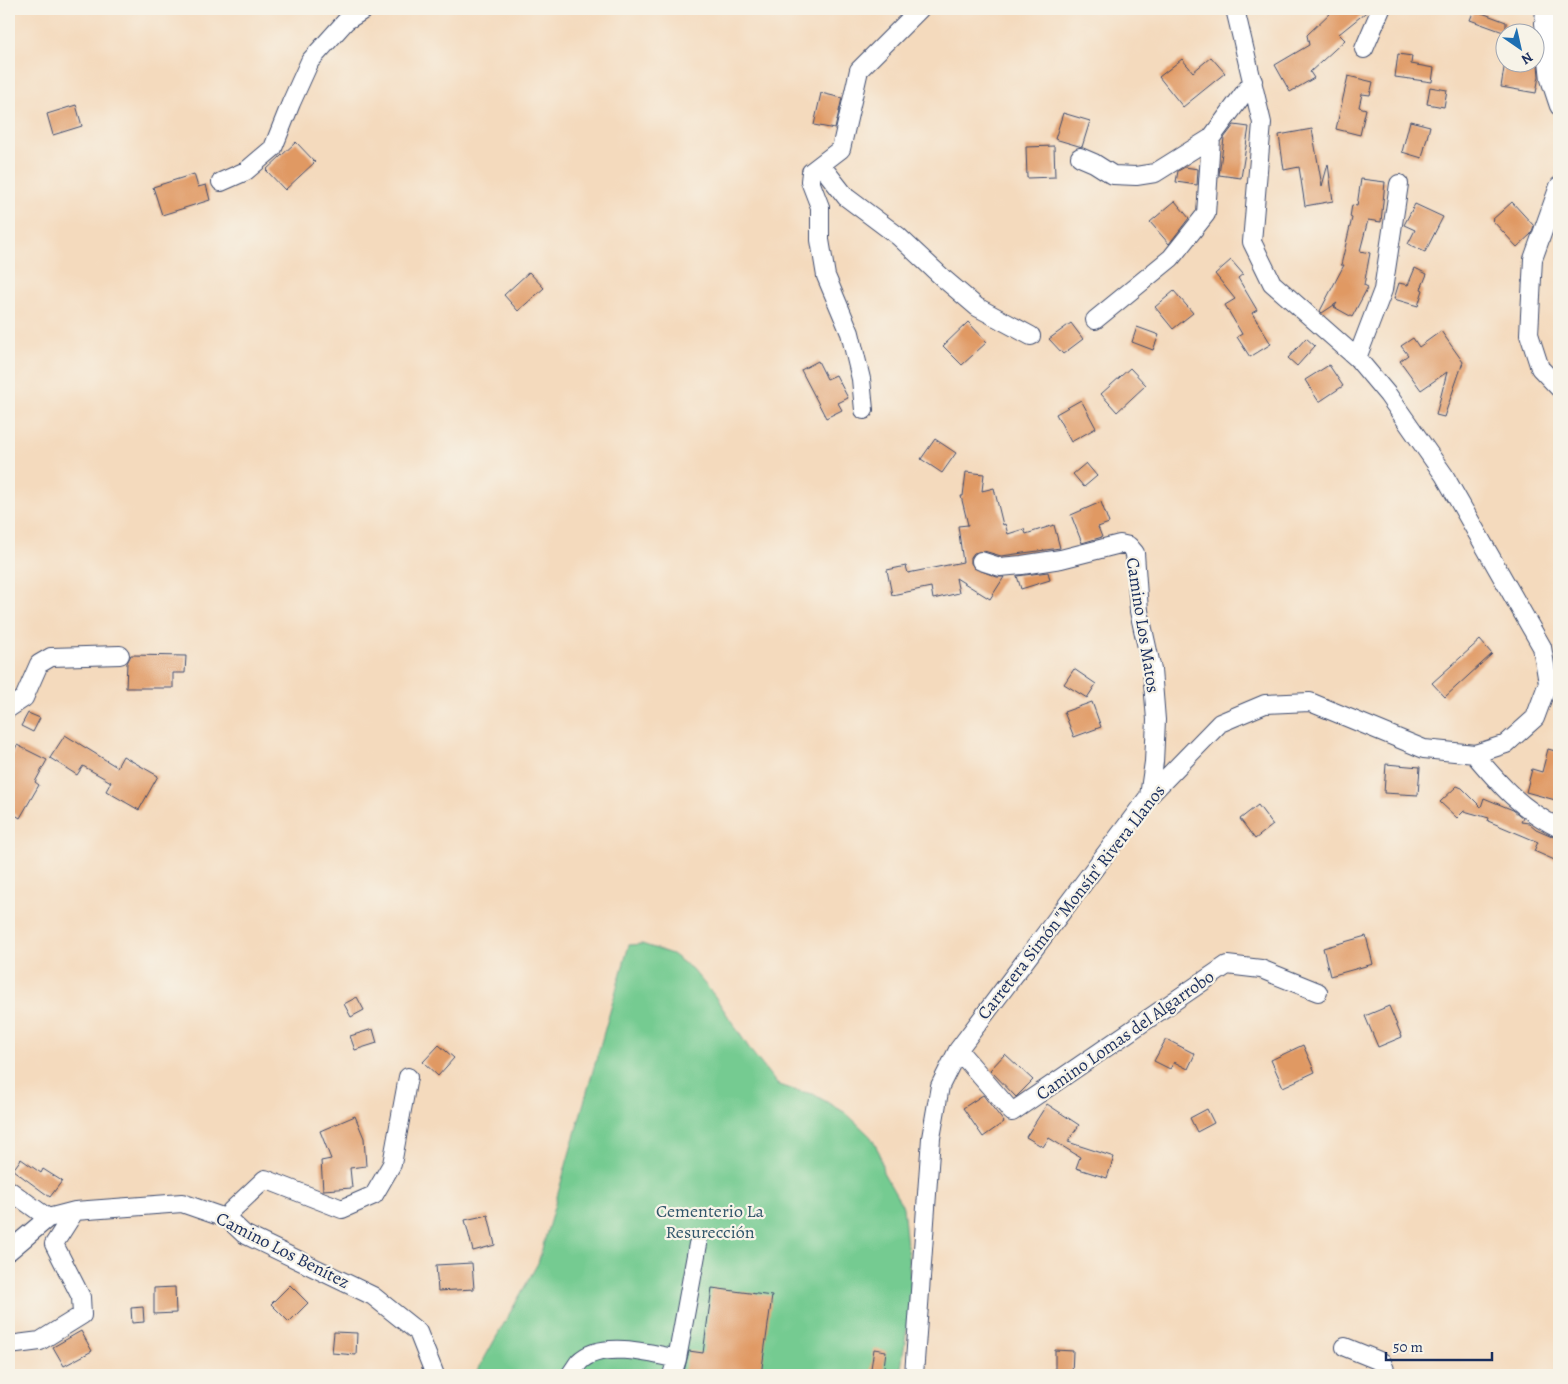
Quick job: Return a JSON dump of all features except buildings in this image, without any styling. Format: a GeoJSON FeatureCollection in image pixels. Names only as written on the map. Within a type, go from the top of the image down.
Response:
{"type":"FeatureCollection","features":[{"type":"Feature","properties":{"kind":"street"},"geometry":{"type":"LineString","coordinates":[[221,182],[246,170],[273,148],[310,61],[346,21],[365,9]]}},
{"type":"Feature","properties":{"kind":"street"},"geometry":{"type":"LineString","coordinates":[[864,410],[862,379],[850,333],[826,276],[821,249],[820,207],[810,181],[811,172],[841,150],[859,70],[920,9]]}},
{"type":"Feature","properties":{"kind":"street","name":"Carretera Simón \"Monsín\" Rivera Llanos"},"geometry":{"type":"LineString","coordinates":[[914,1375],[931,1138],[940,1086],[958,1050],[1149,796],[1220,723],[1265,704],[1310,702],[1424,749],[1474,754],[1506,744],[1535,718],[1548,683],[1542,647],[1444,475],[1388,395],[1357,358],[1272,283],[1252,242],[1262,123],[1235,9]]}},
{"type":"Feature","properties":{"kind":"street"},"geometry":{"type":"LineString","coordinates":[[1364,49],[1381,9]]}},
{"type":"Feature","properties":{"kind":"street"},"geometry":{"type":"LineString","coordinates":[[1546,9],[1544,23],[1550,79],[1559,106]]}},
{"type":"Feature","properties":{"kind":"street"},"geometry":{"type":"LineString","coordinates":[[1080,157],[1094,162],[1113,174],[1136,176],[1155,173],[1211,138],[1252,81]]}},
{"type":"Feature","properties":{"kind":"street"},"geometry":{"type":"LineString","coordinates":[[1095,320],[1171,258],[1206,214],[1211,138]]}},
{"type":"Feature","properties":{"kind":"street"},"geometry":{"type":"LineString","coordinates":[[821,165],[846,197],[898,236],[977,307],[1031,336]]}},
{"type":"Feature","properties":{"kind":"street"},"geometry":{"type":"LineString","coordinates":[[1357,358],[1383,290],[1399,184]]}},
{"type":"Feature","properties":{"kind":"street"},"geometry":{"type":"LineString","coordinates":[[1559,186],[1533,259],[1529,334],[1540,368],[1559,388]]}},
{"type":"Feature","properties":{"kind":"street","name":"Camino Los Matos"},"geometry":{"type":"LineString","coordinates":[[981,561],[1000,567],[1022,565],[1061,559],[1120,544],[1129,546],[1135,552],[1139,612],[1152,670],[1156,720],[1154,762],[1149,796]]}},
{"type":"Feature","properties":{"kind":"street"},"geometry":{"type":"LineString","coordinates":[[9,708],[24,698],[39,664],[51,657],[120,655]]}},
{"type":"Feature","properties":{"kind":"street"},"geometry":{"type":"LineString","coordinates":[[1474,754],[1503,789],[1540,818],[1559,828]]}},
{"type":"Feature","properties":{"kind":"street","name":"Camino Lomas del Algarrobo"},"geometry":{"type":"LineString","coordinates":[[958,1050],[1012,1112],[1227,965],[1260,969],[1318,992]]}},
{"type":"Feature","properties":{"kind":"street"},"geometry":{"type":"LineString","coordinates":[[228,1218],[232,1211],[265,1179],[342,1209],[374,1195],[392,1164],[408,1077]]}},
{"type":"Feature","properties":{"kind":"street"},"geometry":{"type":"LineString","coordinates":[[9,1190],[48,1218],[9,1251]]}},
{"type":"Feature","properties":{"kind":"street","name":"Camino Los Benítez"},"geometry":{"type":"LineString","coordinates":[[48,1218],[75,1211],[182,1203],[228,1218],[244,1234],[373,1296],[418,1332],[434,1375]]}},
{"type":"Feature","properties":{"kind":"street"},"geometry":{"type":"LineString","coordinates":[[9,1346],[40,1341],[82,1315],[81,1297],[54,1244],[75,1211]]}},
{"type":"Feature","properties":{"kind":"street"},"geometry":{"type":"LineString","coordinates":[[570,1375],[580,1361],[595,1353],[616,1349],[646,1352],[674,1367],[698,1244]]}},
{"type":"Feature","properties":{"kind":"street"},"geometry":{"type":"LineString","coordinates":[[1345,1347],[1382,1362],[1387,1375]]}},
{"type":"Feature","properties":{"kind":"green space","name":"Cementerio La Resurección"},"geometry":{"type":"Polygon","coordinates":[[[642,944],[672,954],[692,969],[714,995],[751,1051],[777,1084],[813,1094],[846,1113],[871,1137],[880,1154],[883,1172],[903,1207],[912,1294],[900,1375],[475,1375],[538,1263],[629,945],[642,944]]]}}]}
